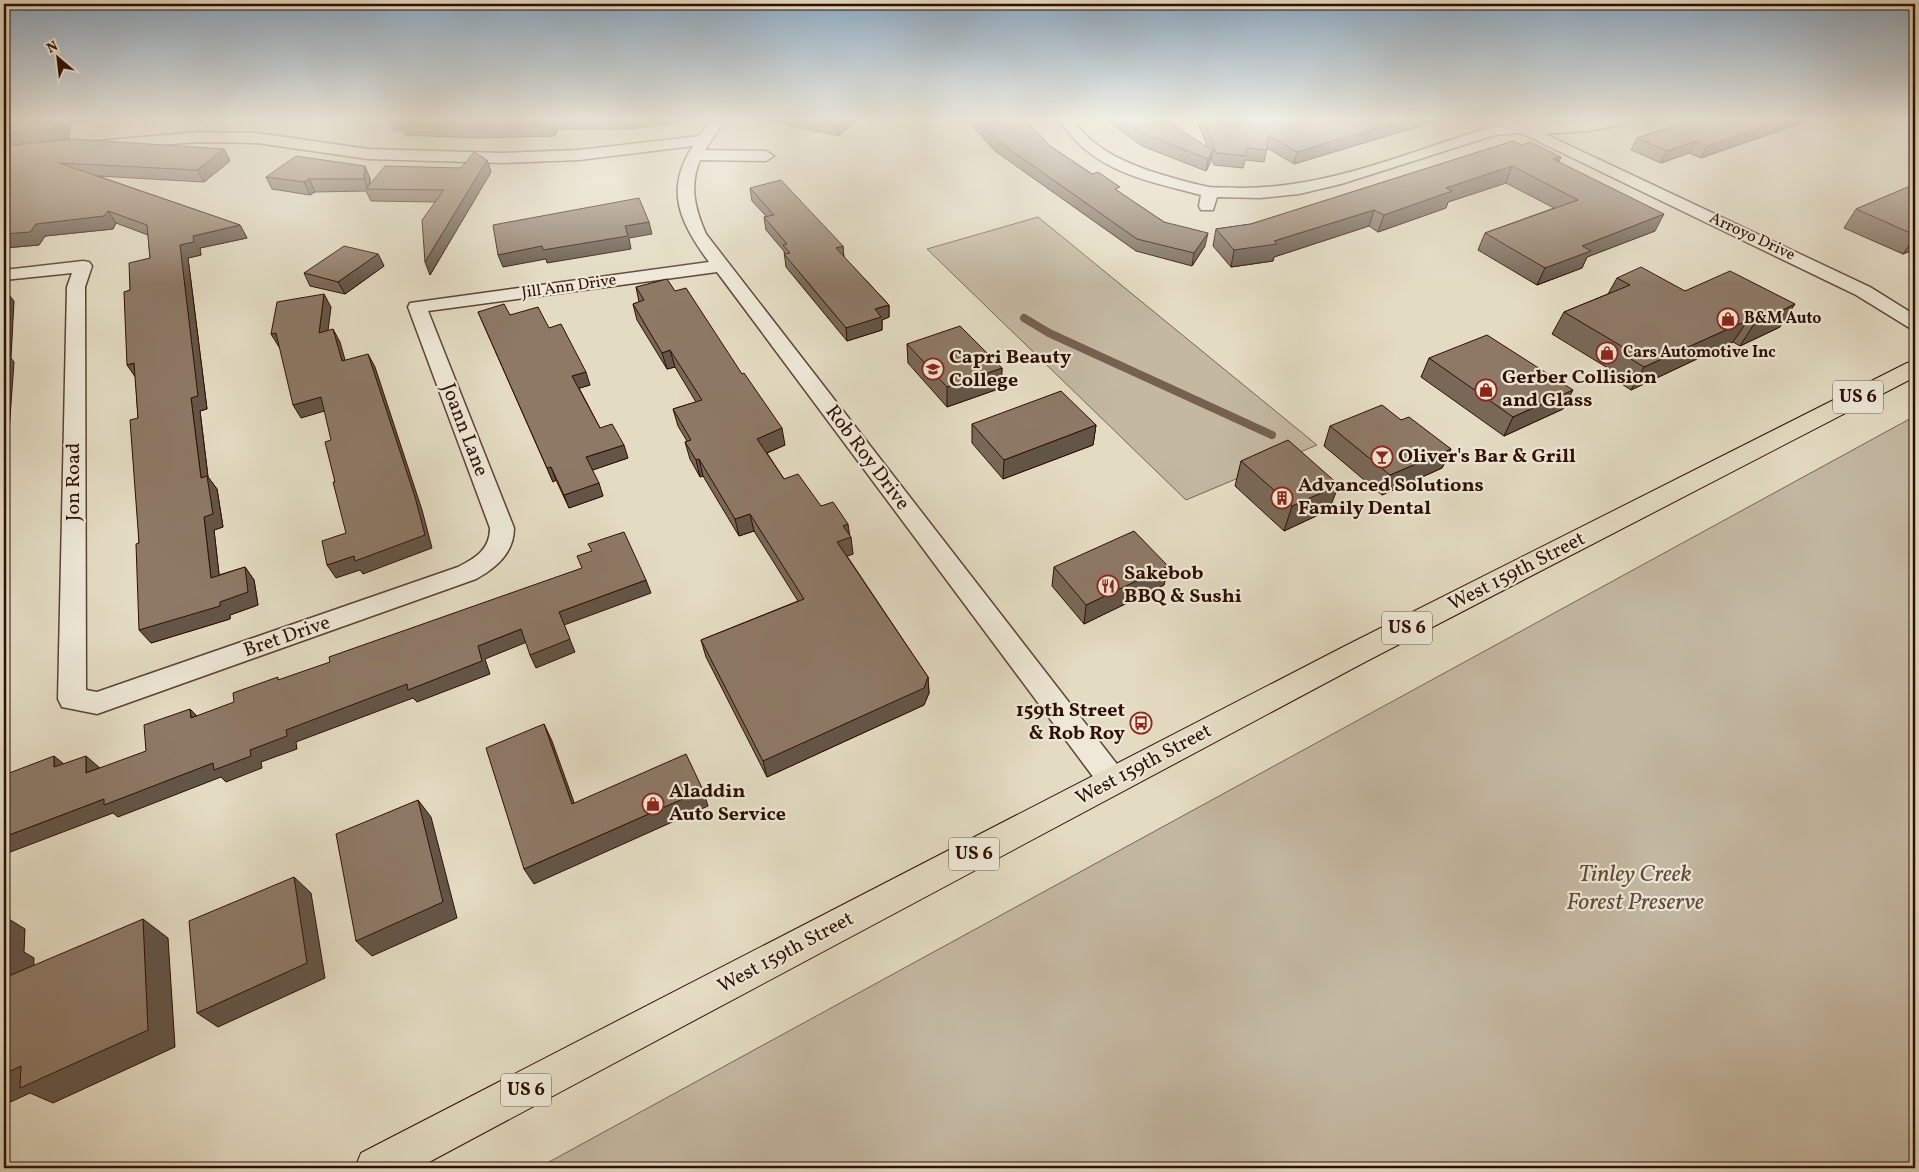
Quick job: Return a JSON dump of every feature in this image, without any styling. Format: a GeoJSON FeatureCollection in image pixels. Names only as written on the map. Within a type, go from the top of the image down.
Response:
{"type":"FeatureCollection","features":[{"type":"Feature","properties":{"kind":"main road","name":"West 159th Street"},"geometry":{"type":"LineString","coordinates":[[376,1168],[1113,781],[1915,368]]}},
{"type":"Feature","properties":{"kind":"street","name":"Rob Roy Drive"},"geometry":{"type":"LineString","coordinates":[[687,175],[685,180],[684,201],[698,235],[1113,781]]}},
{"type":"Feature","properties":{"kind":"street"},"geometry":{"type":"LineString","coordinates":[[1150,175],[1208,199],[1299,189],[1355,175]]}},
{"type":"Feature","properties":{"kind":"street","name":"Arroyo Drive"},"geometry":{"type":"LineString","coordinates":[[1619,175],[1863,291],[1915,323]]}},
{"type":"Feature","properties":{"kind":"street","name":"Jon Road"},"geometry":{"type":"LineString","coordinates":[[4,275],[83,266],[76,287],[72,699]]}},
{"type":"Feature","properties":{"kind":"street","name":"Jill Ann Drive"},"geometry":{"type":"LineString","coordinates":[[417,307],[720,266]]}},
{"type":"Feature","properties":{"kind":"street","name":"Arroyo Drive"},"geometry":{"type":"LineString","coordinates":[[1863,291],[1915,307]]}},
{"type":"Feature","properties":{"kind":"street","name":"Joann Lane"},"geometry":{"type":"LineString","coordinates":[[417,307],[502,528],[502,541],[496,553]]}},
{"type":"Feature","properties":{"kind":"street","name":"Bret Drive"},"geometry":{"type":"LineString","coordinates":[[72,699],[97,703],[125,694],[467,574],[483,565],[496,553]]}},
{"type":"Feature","properties":{"kind":"green space"},"geometry":{"type":"Polygon","coordinates":[[[1038,217],[1317,445],[1186,500],[927,249],[1038,217]]]}},
{"type":"Feature","properties":{"kind":"green space","name":"Tinley Creek Forest Preserve"},"geometry":{"type":"Polygon","coordinates":[[[1915,416],[1915,1168],[538,1168],[1915,416]]]}},
{"type":"Feature","properties":{"kind":"building"},"geometry":{"type":"Polygon","coordinates":[[[4,175],[93,175],[240,225],[193,236],[194,242],[180,245],[198,396],[191,398],[201,478],[207,476],[213,514],[204,517],[211,578],[245,567],[248,592],[220,602],[220,606],[139,630],[136,544],[139,543],[130,420],[138,418],[134,363],[127,365],[124,292],[130,290],[129,263],[150,258],[147,225],[108,211],[104,216],[36,224],[30,232],[4,234],[4,175]]]}},
{"type":"Feature","properties":{"kind":"building"},"geometry":{"type":"Polygon","coordinates":[[[269,175],[364,175],[364,179],[309,179],[304,182],[266,177],[269,175]]]}},
{"type":"Feature","properties":{"kind":"building"},"geometry":{"type":"Polygon","coordinates":[[[378,175],[478,175],[425,262],[422,220],[444,190],[366,189],[378,175]]]}},
{"type":"Feature","properties":{"kind":"building"},"geometry":{"type":"Polygon","coordinates":[[[1046,175],[1102,175],[1120,187],[1115,189],[1164,222],[1208,233],[1194,253],[1137,239],[1046,175]]]}},
{"type":"Feature","properties":{"kind":"building"},"geometry":{"type":"Polygon","coordinates":[[[1407,175],[1486,175],[1446,188],[1452,191],[1384,215],[1374,210],[1274,241],[1277,244],[1234,250],[1216,229],[1251,224],[1407,175]]]}},
{"type":"Feature","properties":{"kind":"building"},"geometry":{"type":"Polygon","coordinates":[[[1529,175],[1585,175],[1664,214],[1582,246],[1591,251],[1545,268],[1485,233],[1578,200],[1529,175]]]}},
{"type":"Feature","properties":{"kind":"building"},"geometry":{"type":"Polygon","coordinates":[[[781,180],[843,246],[836,248],[889,305],[875,309],[881,317],[846,328],[784,254],[790,253],[783,245],[787,244],[764,217],[774,215],[750,188],[781,180]]]}},
{"type":"Feature","properties":{"kind":"building"},"geometry":{"type":"Polygon","coordinates":[[[1915,184],[1915,235],[1856,209],[1915,184]]]}},
{"type":"Feature","properties":{"kind":"building"},"geometry":{"type":"Polygon","coordinates":[[[639,198],[649,222],[625,226],[628,236],[543,250],[542,246],[498,255],[493,225],[639,198]]]}},
{"type":"Feature","properties":{"kind":"building"},"geometry":{"type":"Polygon","coordinates":[[[344,246],[378,254],[338,282],[304,273],[344,246]]]}},
{"type":"Feature","properties":{"kind":"building"},"geometry":{"type":"Polygon","coordinates":[[[1641,267],[1685,291],[1730,271],[1795,304],[1754,324],[1748,320],[1644,367],[1621,353],[1628,350],[1564,312],[1630,285],[1617,278],[1641,267]]]}},
{"type":"Feature","properties":{"kind":"building"},"geometry":{"type":"Polygon","coordinates":[[[667,279],[675,291],[686,288],[742,374],[744,373],[782,428],[757,439],[784,479],[798,474],[821,506],[833,502],[848,524],[843,526],[851,537],[837,542],[928,677],[924,688],[763,761],[701,640],[804,599],[750,514],[735,519],[699,459],[696,460],[685,442],[691,440],[673,409],[702,400],[670,350],[662,353],[633,304],[644,300],[636,287],[667,279]]]}},
{"type":"Feature","properties":{"kind":"building"},"geometry":{"type":"Polygon","coordinates":[[[324,294],[319,333],[333,329],[342,361],[368,354],[415,497],[425,535],[355,561],[354,556],[327,565],[322,541],[346,533],[325,442],[331,440],[321,397],[293,405],[276,333],[271,334],[277,302],[324,294]]]}},
{"type":"Feature","properties":{"kind":"building"},"geometry":{"type":"Polygon","coordinates":[[[504,304],[510,315],[538,307],[549,328],[561,324],[586,372],[572,376],[600,428],[612,424],[624,445],[586,457],[599,483],[564,495],[551,467],[547,468],[478,312],[504,304]]]}},
{"type":"Feature","properties":{"kind":"building"},"geometry":{"type":"Polygon","coordinates":[[[960,326],[1002,368],[947,387],[907,344],[960,326]]]}},
{"type":"Feature","properties":{"kind":"building"},"geometry":{"type":"Polygon","coordinates":[[[1487,335],[1573,390],[1513,417],[1429,358],[1487,335]]]}},
{"type":"Feature","properties":{"kind":"building"},"geometry":{"type":"Polygon","coordinates":[[[1061,391],[1096,425],[1004,460],[972,424],[1061,391]]]}},
{"type":"Feature","properties":{"kind":"building"},"geometry":{"type":"Polygon","coordinates":[[[1382,405],[1401,420],[1409,417],[1451,449],[1390,475],[1330,426],[1382,405]]]}},
{"type":"Feature","properties":{"kind":"building"},"geometry":{"type":"Polygon","coordinates":[[[1288,440],[1339,485],[1292,506],[1241,461],[1288,440]]]}},
{"type":"Feature","properties":{"kind":"building"},"geometry":{"type":"Polygon","coordinates":[[[1134,531],[1168,566],[1086,605],[1054,567],[1134,531]]]}},
{"type":"Feature","properties":{"kind":"building"},"geometry":{"type":"Polygon","coordinates":[[[624,532],[646,580],[559,612],[570,639],[530,655],[521,629],[478,646],[482,661],[408,690],[407,684],[286,730],[287,736],[250,750],[251,756],[214,770],[213,763],[104,805],[104,799],[4,837],[4,775],[54,756],[54,767],[86,756],[86,773],[146,751],[144,725],[190,709],[191,718],[234,702],[233,693],[278,677],[278,680],[330,662],[329,657],[582,568],[577,556],[592,551],[588,544],[624,532]]]}},
{"type":"Feature","properties":{"kind":"building"},"geometry":{"type":"Polygon","coordinates":[[[544,724],[572,804],[686,754],[703,790],[524,869],[486,748],[544,724]]]}},
{"type":"Feature","properties":{"kind":"building"},"geometry":{"type":"Polygon","coordinates":[[[418,800],[443,902],[356,941],[336,834],[418,800]]]}},
{"type":"Feature","properties":{"kind":"building"},"geometry":{"type":"Polygon","coordinates":[[[294,877],[307,963],[197,1013],[189,921],[294,877]]]}},
{"type":"Feature","properties":{"kind":"building"},"geometry":{"type":"Polygon","coordinates":[[[143,919],[148,1030],[20,1088],[21,1066],[4,1074],[4,978],[143,919]]]}},
{"type":"Feature","properties":{"kind":"waterway"},"geometry":{"type":"LineString","coordinates":[[1024,318],[1049,333],[1272,435]]}},
{"type":"Feature","properties":{"kind":"place","name":"B&M Auto"},"geometry":{"type":"Point","coordinates":[1728,319]}},
{"type":"Feature","properties":{"kind":"place","name":"Cars Automotive Inc"},"geometry":{"type":"Point","coordinates":[1607,353]}},
{"type":"Feature","properties":{"kind":"place","name":"Capri Beauty College"},"geometry":{"type":"Point","coordinates":[933,369]}},
{"type":"Feature","properties":{"kind":"place","name":"Gerber Collision and Glass"},"geometry":{"type":"Point","coordinates":[1486,390]}},
{"type":"Feature","properties":{"kind":"place","name":"Oliver's Bar & Grill"},"geometry":{"type":"Point","coordinates":[1382,457]}},
{"type":"Feature","properties":{"kind":"place","name":"Advanced Solutions Family Dental"},"geometry":{"type":"Point","coordinates":[1282,498]}},
{"type":"Feature","properties":{"kind":"place","name":"Sakebob BBQ & Sushi"},"geometry":{"type":"Point","coordinates":[1108,586]}},
{"type":"Feature","properties":{"kind":"place","name":"159th Street & Rob Roy"},"geometry":{"type":"Point","coordinates":[1141,723]}},
{"type":"Feature","properties":{"kind":"place","name":"Aladdin Auto Service"},"geometry":{"type":"Point","coordinates":[653,804]}}]}
